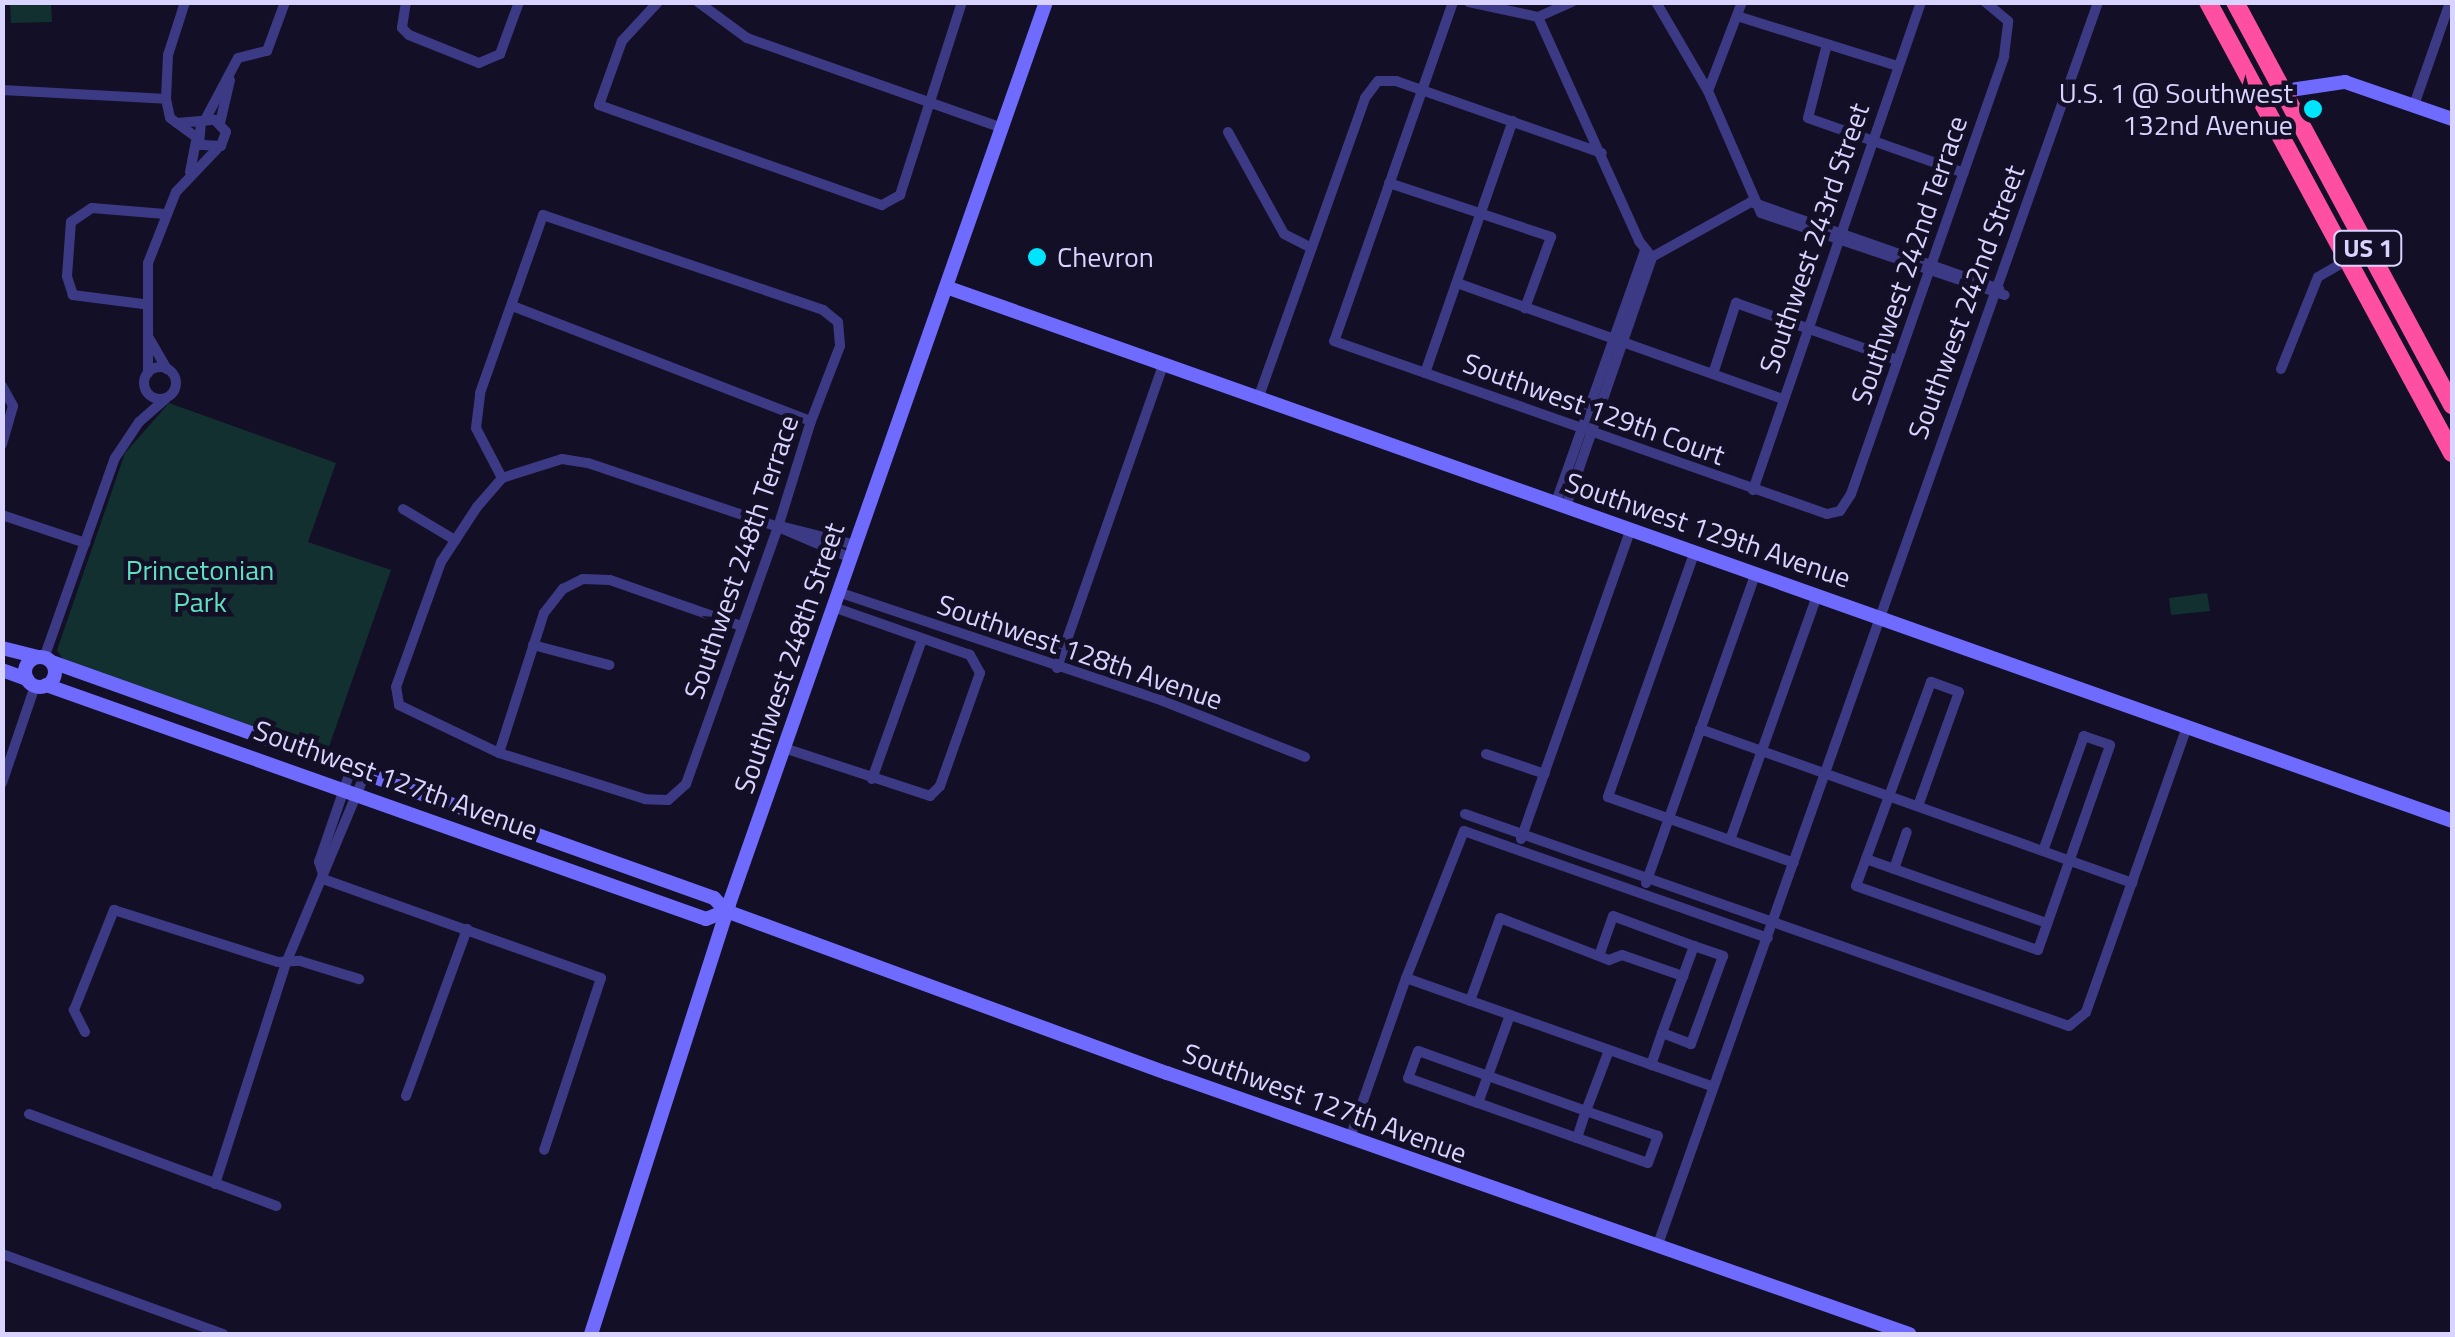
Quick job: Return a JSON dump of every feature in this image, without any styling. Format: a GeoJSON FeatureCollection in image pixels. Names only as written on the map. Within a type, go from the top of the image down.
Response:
{"type":"FeatureCollection","features":[{"type":"Feature","properties":{"kind":"highway","name":"US 1"},"geometry":{"type":"LineString","coordinates":[[2208,2],[2452,453]]}},
{"type":"Feature","properties":{"kind":"highway"},"geometry":{"type":"LineString","coordinates":[[2220,2],[2260,74],[2283,91],[2285,120],[2323,192],[2348,260]]}},
{"type":"Feature","properties":{"kind":"highway","name":"US 1"},"geometry":{"type":"LineString","coordinates":[[2235,2],[2452,405]]}},
{"type":"Feature","properties":{"kind":"street"},"geometry":{"type":"LineString","coordinates":[[185,2],[168,55],[166,99],[176,122],[217,150]]}},
{"type":"Feature","properties":{"kind":"street"},"geometry":{"type":"LineString","coordinates":[[190,172],[203,122],[241,56],[267,51],[285,2]]}},
{"type":"Feature","properties":{"kind":"street"},"geometry":{"type":"LineString","coordinates":[[406,2],[402,28],[492,62],[519,2]]}},
{"type":"Feature","properties":{"kind":"street"},"geometry":{"type":"LineString","coordinates":[[658,2],[622,41],[599,105],[890,202],[900,194],[962,2]]}},
{"type":"Feature","properties":{"kind":"street"},"geometry":{"type":"LineString","coordinates":[[698,2],[747,38],[1002,128]]}},
{"type":"Feature","properties":{"kind":"street","name":"Southwest 248th Street"},"geometry":{"type":"LineString","coordinates":[[591,1334],[726,911],[1046,2]]}},
{"type":"Feature","properties":{"kind":"street"},"geometry":{"type":"LineString","coordinates":[[1452,2],[1390,182],[1550,237],[1525,308]]}},
{"type":"Feature","properties":{"kind":"street"},"geometry":{"type":"LineString","coordinates":[[1468,2],[1538,17],[1572,2]]}},
{"type":"Feature","properties":{"kind":"street"},"geometry":{"type":"LineString","coordinates":[[1656,2],[1708,91],[1751,202]]}},
{"type":"Feature","properties":{"kind":"street"},"geometry":{"type":"LineString","coordinates":[[1708,91],[1742,2]]}},
{"type":"Feature","properties":{"kind":"street","name":"Southwest 243rd Street"},"geometry":{"type":"LineString","coordinates":[[1752,490],[1921,2]]}},
{"type":"Feature","properties":{"kind":"street","name":"Southwest 242nd Terrace"},"geometry":{"type":"LineString","coordinates":[[1840,511],[1898,360],[2004,56],[2008,21],[1985,2]]}},
{"type":"Feature","properties":{"kind":"street","name":"Southwest 242nd Street"},"geometry":{"type":"LineString","coordinates":[[1657,1247],[2098,2]]}},
{"type":"Feature","properties":{"kind":"street"},"geometry":{"type":"LineString","coordinates":[[2414,105],[2450,2]]}},
{"type":"Feature","properties":{"kind":"street"},"geometry":{"type":"LineString","coordinates":[[1737,16],[1826,48],[1898,66]]}},
{"type":"Feature","properties":{"kind":"street"},"geometry":{"type":"LineString","coordinates":[[1538,17],[1648,254],[1561,504]]}},
{"type":"Feature","properties":{"kind":"street"},"geometry":{"type":"LineString","coordinates":[[1826,48],[1806,115],[1964,173]]}},
{"type":"Feature","properties":{"kind":"street"},"geometry":{"type":"LineString","coordinates":[[36,683],[26,668],[44,659],[115,458],[138,422],[147,393],[145,274],[165,214],[190,172],[217,150],[226,137],[220,123],[230,78]]}},
{"type":"Feature","properties":{"kind":"street"},"geometry":{"type":"LineString","coordinates":[[1259,396],[1378,81],[1422,90],[1602,153]]}},
{"type":"Feature","properties":{"kind":"street"},"geometry":{"type":"LineString","coordinates":[[2283,91],[2345,82],[2452,119]]}},
{"type":"Feature","properties":{"kind":"street"},"geometry":{"type":"LineString","coordinates":[[2,90],[166,99]]}},
{"type":"Feature","properties":{"kind":"street"},"geometry":{"type":"LineString","coordinates":[[1424,373],[1513,121]]}},
{"type":"Feature","properties":{"kind":"street"},"geometry":{"type":"LineString","coordinates":[[176,122],[220,123]]}},
{"type":"Feature","properties":{"kind":"street"},"geometry":{"type":"LineString","coordinates":[[1228,132],[1284,234],[1312,248]]}},
{"type":"Feature","properties":{"kind":"street","name":"Southwest 129th Court"},"geometry":{"type":"LineString","coordinates":[[1390,182],[1334,340],[1820,513],[1840,511]]}},
{"type":"Feature","properties":{"kind":"street"},"geometry":{"type":"LineString","coordinates":[[1648,254],[1751,202],[1994,290]]}},
{"type":"Feature","properties":{"kind":"street"},"geometry":{"type":"LineString","coordinates":[[143,304],[92,302],[70,292],[68,240],[75,215],[92,208],[165,214]]}},
{"type":"Feature","properties":{"kind":"street","name":"Southwest 248th Terrace"},"geometry":{"type":"LineString","coordinates":[[499,753],[646,799],[668,800],[686,784],[840,346],[838,322],[823,310],[542,215],[515,307]]}},
{"type":"Feature","properties":{"kind":"street"},"geometry":{"type":"LineString","coordinates":[[2282,368],[2318,277],[2348,260]]}},
{"type":"Feature","properties":{"kind":"street"},"geometry":{"type":"LineString","coordinates":[[1457,283],[1782,399]]}},
{"type":"Feature","properties":{"kind":"street","name":"Southwest 129th Avenue"},"geometry":{"type":"LineString","coordinates":[[946,287],[2452,821]]}},
{"type":"Feature","properties":{"kind":"street"},"geometry":{"type":"LineString","coordinates":[[1713,374],[1736,304],[1898,360]]}},
{"type":"Feature","properties":{"kind":"street"},"geometry":{"type":"LineString","coordinates":[[502,478],[476,428],[480,394],[515,307],[811,421]]}},
{"type":"Feature","properties":{"kind":"street"},"geometry":{"type":"LineString","coordinates":[[138,422],[176,384],[148,337]]}},
{"type":"Feature","properties":{"kind":"street"},"geometry":{"type":"LineString","coordinates":[[1057,668],[1164,363]]}},
{"type":"Feature","properties":{"kind":"street"},"geometry":{"type":"LineString","coordinates":[[148,373],[166,369]]}},
{"type":"Feature","properties":{"kind":"street"},"geometry":{"type":"LineString","coordinates":[[2,386],[12,396],[2,444]]}},
{"type":"Feature","properties":{"kind":"street"},"geometry":{"type":"LineString","coordinates":[[147,393],[165,398]]}},
{"type":"Feature","properties":{"kind":"street"},"geometry":{"type":"LineString","coordinates":[[742,626],[610,580],[583,579],[563,589],[532,645],[499,753],[398,705],[396,687],[441,562],[477,507],[502,478],[562,460],[588,463],[853,552]]}},
{"type":"Feature","properties":{"kind":"street"},"geometry":{"type":"LineString","coordinates":[[403,509],[455,540]]}},
{"type":"Feature","properties":{"kind":"street"},"geometry":{"type":"LineString","coordinates":[[2,515],[84,544]]}},
{"type":"Feature","properties":{"kind":"street"},"geometry":{"type":"LineString","coordinates":[[1518,849],[1632,529]]}},
{"type":"Feature","properties":{"kind":"street"},"geometry":{"type":"LineString","coordinates":[[1696,551],[1608,797],[1794,863]]}},
{"type":"Feature","properties":{"kind":"street"},"geometry":{"type":"LineString","coordinates":[[1642,894],[1756,572]]}},
{"type":"Feature","properties":{"kind":"street"},"geometry":{"type":"LineString","coordinates":[[1730,840],[1817,595]]}},
{"type":"Feature","properties":{"kind":"street"},"geometry":{"type":"LineString","coordinates":[[784,748],[920,796],[934,794],[980,663],[836,599]]}},
{"type":"Feature","properties":{"kind":"street","name":"Southwest 128th Avenue"},"geometry":{"type":"LineString","coordinates":[[836,599],[1057,668],[1306,757]]}},
{"type":"Feature","properties":{"kind":"street"},"geometry":{"type":"LineString","coordinates":[[872,779],[922,639]]}},
{"type":"Feature","properties":{"kind":"street"},"geometry":{"type":"LineString","coordinates":[[532,645],[609,664]]}},
{"type":"Feature","properties":{"kind":"street","name":"Southwest 127th Avenue"},"geometry":{"type":"LineString","coordinates":[[2,648],[44,659],[714,898],[726,911],[1350,1138],[1910,1334]]}},
{"type":"Feature","properties":{"kind":"street"},"geometry":{"type":"LineString","coordinates":[[2,783],[36,683],[55,675],[44,659]]}},
{"type":"Feature","properties":{"kind":"street","name":"Southwest 127th Avenue"},"geometry":{"type":"LineString","coordinates":[[2,670],[352,789],[706,919],[726,911]]}},
{"type":"Feature","properties":{"kind":"street"},"geometry":{"type":"LineString","coordinates":[[1918,806],[1959,692],[1932,682],[1856,886],[2038,950],[2110,745],[2084,736],[2043,851]]}},
{"type":"Feature","properties":{"kind":"street"},"geometry":{"type":"LineString","coordinates":[[196,736],[202,716]]}},
{"type":"Feature","properties":{"kind":"street"},"geometry":{"type":"LineString","coordinates":[[1465,814],[2069,1026],[2086,1012],[2188,727]]}},
{"type":"Feature","properties":{"kind":"street"},"geometry":{"type":"LineString","coordinates":[[1700,729],[2132,883]]}},
{"type":"Feature","properties":{"kind":"street"},"geometry":{"type":"LineString","coordinates":[[1486,754],[1544,774]]}},
{"type":"Feature","properties":{"kind":"street"},"geometry":{"type":"LineString","coordinates":[[215,1184],[286,962],[323,877],[319,862],[358,771]]}},
{"type":"Feature","properties":{"kind":"street"},"geometry":{"type":"LineString","coordinates":[[1894,869],[1906,832]]}},
{"type":"Feature","properties":{"kind":"street"},"geometry":{"type":"LineString","coordinates":[[1350,1138],[1458,834],[1518,849],[1768,938]]}},
{"type":"Feature","properties":{"kind":"street"},"geometry":{"type":"LineString","coordinates":[[1866,859],[2047,923]]}},
{"type":"Feature","properties":{"kind":"street"},"geometry":{"type":"LineString","coordinates":[[323,877],[601,978],[544,1150]]}},
{"type":"Feature","properties":{"kind":"street"},"geometry":{"type":"LineString","coordinates":[[85,1032],[74,1010],[114,910],[286,962],[359,979]]}},
{"type":"Feature","properties":{"kind":"street"},"geometry":{"type":"LineString","coordinates":[[1598,956],[1612,916],[1723,956],[1691,1044],[1662,1033]]}},
{"type":"Feature","properties":{"kind":"street"},"geometry":{"type":"LineString","coordinates":[[1470,1001],[1500,918],[1598,956],[1622,956],[1683,976]]}},
{"type":"Feature","properties":{"kind":"street"},"geometry":{"type":"LineString","coordinates":[[406,1096],[468,929]]}},
{"type":"Feature","properties":{"kind":"street"},"geometry":{"type":"LineString","coordinates":[[1651,1065],[1694,946]]}},
{"type":"Feature","properties":{"kind":"street"},"geometry":{"type":"LineString","coordinates":[[1406,978],[1713,1087]]}},
{"type":"Feature","properties":{"kind":"street"},"geometry":{"type":"LineString","coordinates":[[1478,1103],[1510,1015]]}},
{"type":"Feature","properties":{"kind":"street"},"geometry":{"type":"LineString","coordinates":[[1577,1138],[1609,1050]]}},
{"type":"Feature","properties":{"kind":"street"},"geometry":{"type":"LineString","coordinates":[[1418,1051],[1658,1136],[1648,1163],[1478,1103],[1408,1078],[1418,1051]]}},
{"type":"Feature","properties":{"kind":"street"},"geometry":{"type":"LineString","coordinates":[[29,1114],[276,1206]]}},
{"type":"Feature","properties":{"kind":"street"},"geometry":{"type":"LineString","coordinates":[[2,1254],[223,1334]]}},
{"type":"Feature","properties":{"kind":"green space"},"geometry":{"type":"Polygon","coordinates":[[[10,3],[51,3],[52,22],[11,23],[10,3]]]}},
{"type":"Feature","properties":{"kind":"green space","name":"Princetonian Park"},"geometry":{"type":"Polygon","coordinates":[[[169,403],[336,463],[308,542],[391,570],[326,755],[64,661],[57,650],[125,453],[169,403]]]}},
{"type":"Feature","properties":{"kind":"green space"},"geometry":{"type":"Polygon","coordinates":[[[2207,593],[2210,611],[2171,615],[2169,598],[2207,593]]]}},
{"type":"Feature","properties":{"kind":"place","name":"U.S. 1 @ Southwest 132nd Avenue"},"geometry":{"type":"Point","coordinates":[2313,109]}},
{"type":"Feature","properties":{"kind":"place","name":"Chevron"},"geometry":{"type":"Point","coordinates":[1037,257]}}]}
